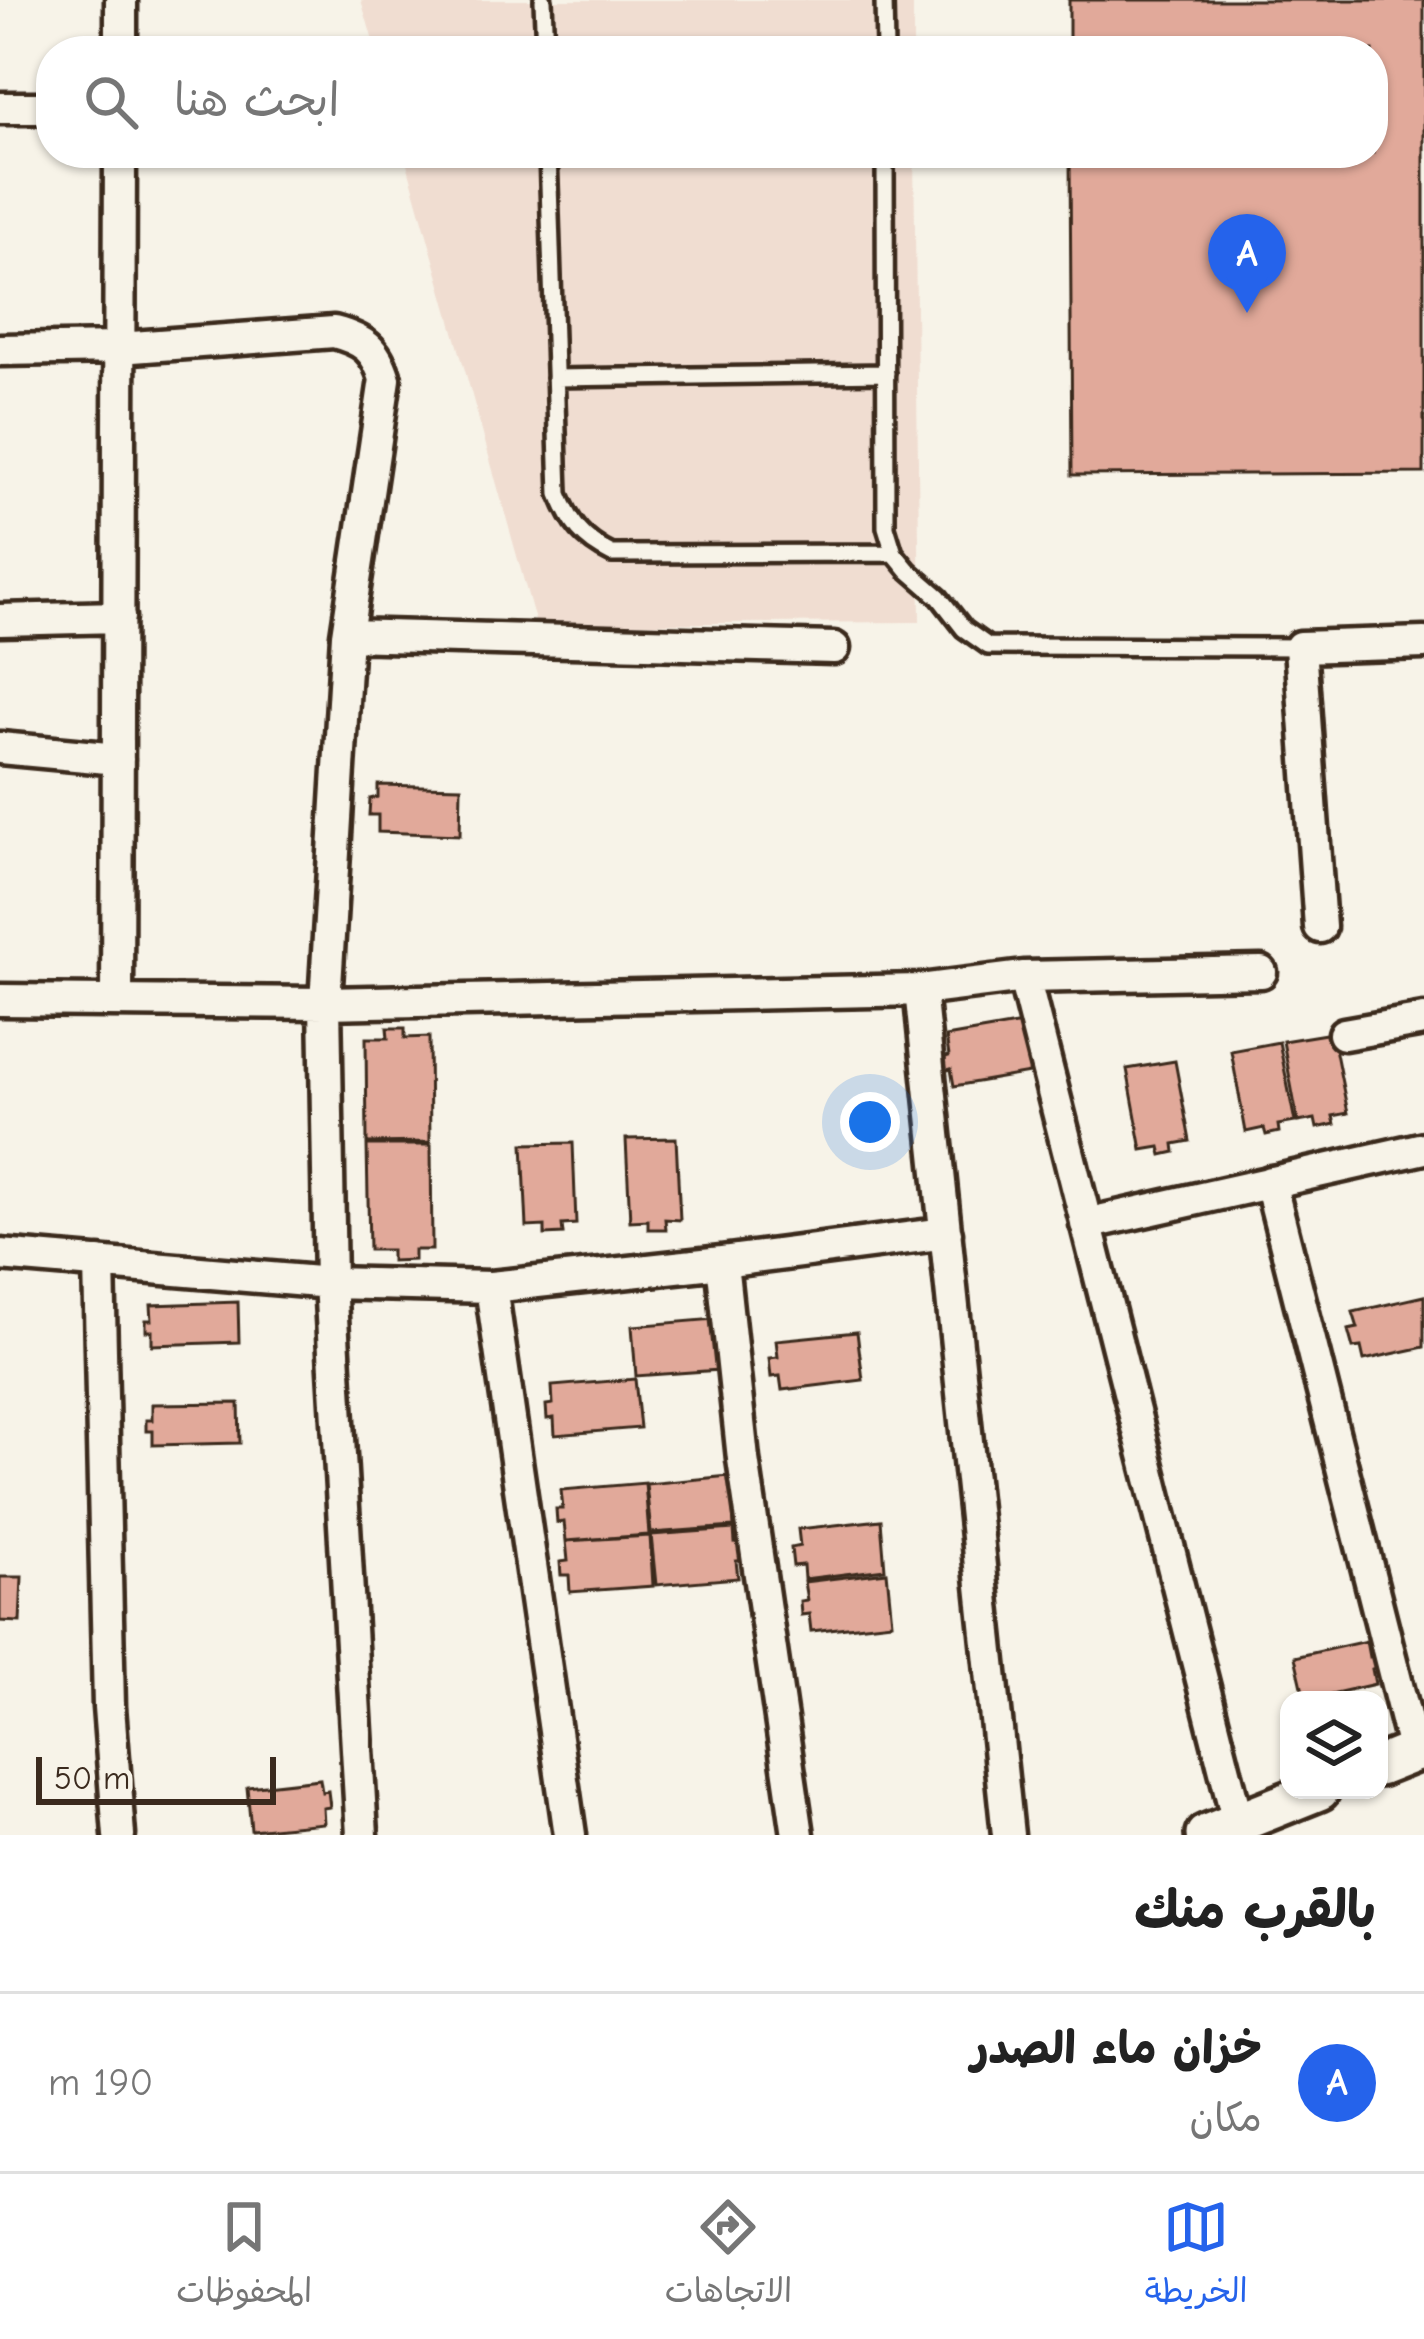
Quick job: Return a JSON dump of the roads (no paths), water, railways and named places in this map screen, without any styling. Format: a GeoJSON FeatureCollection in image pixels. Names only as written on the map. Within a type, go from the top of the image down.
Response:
{"type":"FeatureCollection","features":[{"type":"Feature","properties":{"kind":"street"},"geometry":{"type":"LineString","coordinates":[[121,0],[121,36]]}},
{"type":"Feature","properties":{"kind":"street"},"geometry":{"type":"LineString","coordinates":[[0,108],[36,108]]}},
{"type":"Feature","properties":{"kind":"street"},"geometry":{"type":"LineString","coordinates":[[117,1001],[120,168]]}},
{"type":"Feature","properties":{"kind":"street"},"geometry":{"type":"LineString","coordinates":[[0,350],[119,348],[334,332],[362,339],[379,357],[385,379],[347,635],[325,1004],[330,1283],[362,1835]]}},
{"type":"Feature","properties":{"kind":"street"},"geometry":{"type":"LineString","coordinates":[[0,620],[118,617]]}},
{"type":"Feature","properties":{"kind":"street"},"geometry":{"type":"LineString","coordinates":[[347,635],[833,648]]}},
{"type":"Feature","properties":{"kind":"street"},"geometry":{"type":"LineString","coordinates":[[1321,927],[1300,647],[1424,644]]}},
{"type":"Feature","properties":{"kind":"street"},"geometry":{"type":"LineString","coordinates":[[0,748],[118,759]]}},
{"type":"Feature","properties":{"kind":"street"},"geometry":{"type":"LineString","coordinates":[[0,1000],[325,1004],[920,990],[1024,976],[1261,972]]}},
{"type":"Feature","properties":{"kind":"street"},"geometry":{"type":"LineString","coordinates":[[1024,976],[1086,1225],[1222,1829],[1297,1799]]}},
{"type":"Feature","properties":{"kind":"street"},"geometry":{"type":"LineString","coordinates":[[920,990],[1008,1835]]}},
{"type":"Feature","properties":{"kind":"street"},"geometry":{"type":"LineString","coordinates":[[1344,1034],[1424,1020]]}},
{"type":"Feature","properties":{"kind":"street"},"geometry":{"type":"LineString","coordinates":[[1086,1225],[1424,1148]]}},
{"type":"Feature","properties":{"kind":"street"},"geometry":{"type":"LineString","coordinates":[[1270,1182],[1406,1755]]}},
{"type":"Feature","properties":{"kind":"street"},"geometry":{"type":"LineString","coordinates":[[0,1255],[330,1283],[491,1287],[946,1233]]}},
{"type":"Feature","properties":{"kind":"street"},"geometry":{"type":"LineString","coordinates":[[722,1262],[742,1460],[798,1835]]}},
{"type":"Feature","properties":{"kind":"street"},"geometry":{"type":"LineString","coordinates":[[99,1263],[109,1707],[118,1835]]}},
{"type":"Feature","properties":{"kind":"street"},"geometry":{"type":"LineString","coordinates":[[491,1287],[570,1835]]}},
{"type":"Feature","properties":{"kind":"lane"},"geometry":{"type":"LineString","coordinates":[[543,0],[544,36]]}},
{"type":"Feature","properties":{"kind":"lane"},"geometry":{"type":"LineString","coordinates":[[884,0],[885,36]]}},
{"type":"Feature","properties":{"kind":"lane"},"geometry":{"type":"LineString","coordinates":[[548,168],[559,494],[571,523],[588,542],[612,554],[894,553]]}},
{"type":"Feature","properties":{"kind":"lane"},"geometry":{"type":"LineString","coordinates":[[885,168],[886,527],[894,553],[964,629],[988,646],[1300,647]]}},
{"type":"Feature","properties":{"kind":"lane"},"geometry":{"type":"LineString","coordinates":[[555,378],[886,373]]}},
{"type":"Feature","properties":{"kind":"place","name":"خزان ماء الصدر"},"geometry":{"type":"Point","coordinates":[1247,313]}}]}
